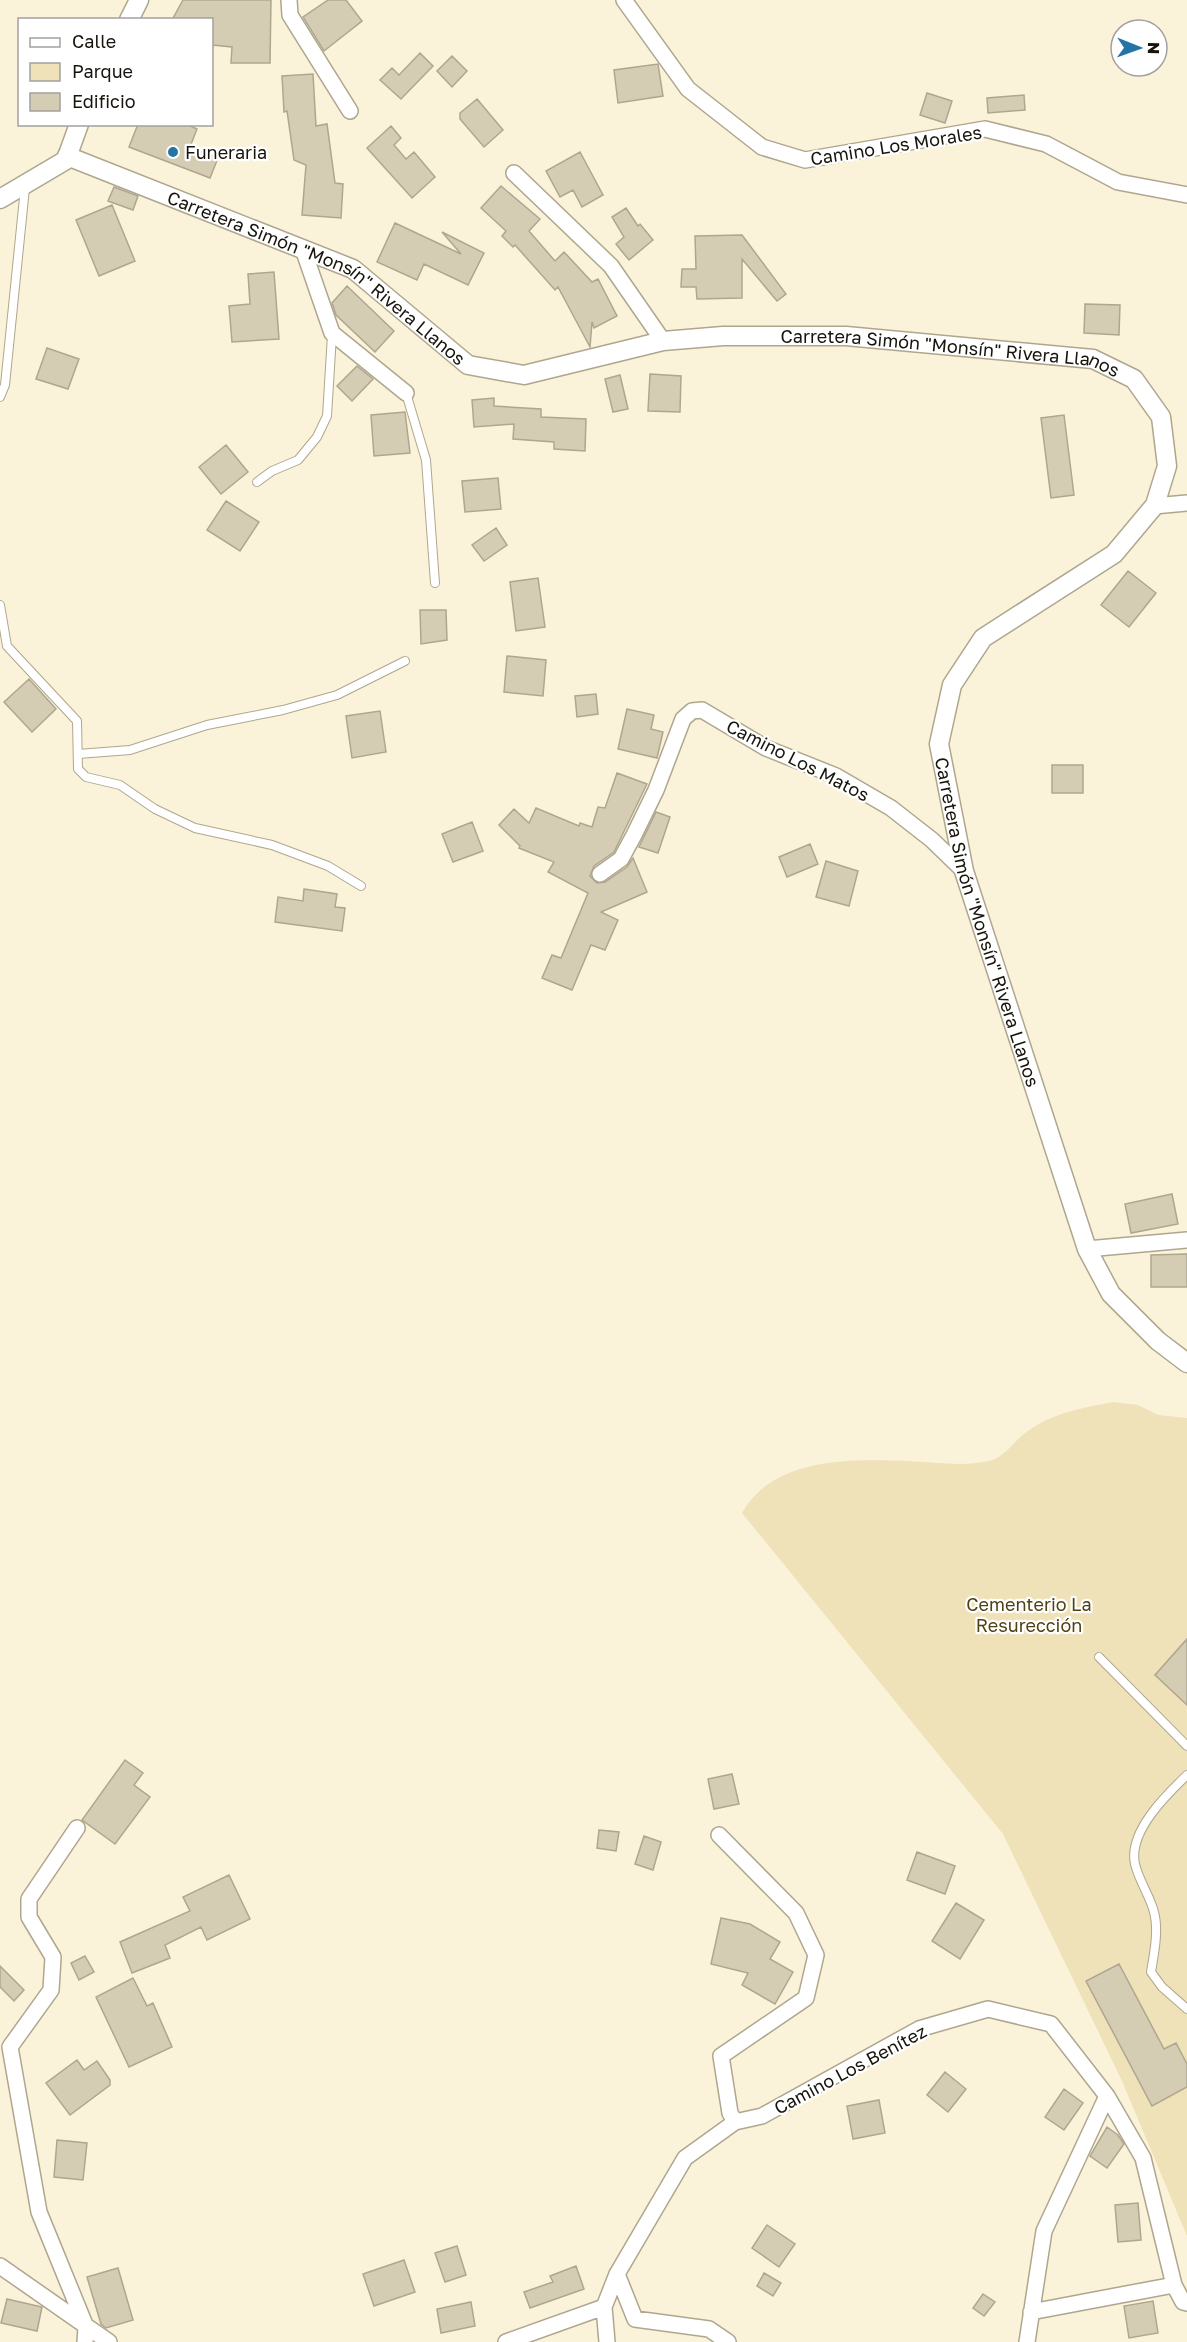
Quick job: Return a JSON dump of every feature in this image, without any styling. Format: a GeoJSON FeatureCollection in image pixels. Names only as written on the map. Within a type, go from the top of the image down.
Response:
{"type":"FeatureCollection","features":[{"type":"Feature","properties":{"kind":"street"},"geometry":{"type":"LineString","coordinates":[[130,18],[139,0]]}},
{"type":"Feature","properties":{"kind":"street"},"geometry":{"type":"LineString","coordinates":[[289,0],[290,15],[350,111]]}},
{"type":"Feature","properties":{"kind":"street","name":"Camino Los Morales"},"geometry":{"type":"LineString","coordinates":[[624,0],[688,90],[762,147],[805,160],[985,129],[1046,144],[1118,182],[1187,195]]}},
{"type":"Feature","properties":{"kind":"street"},"geometry":{"type":"LineString","coordinates":[[0,199],[66,160],[78,126]]}},
{"type":"Feature","properties":{"kind":"street","name":"Carretera Simón \"Monsín\" Rivera Llanos"},"geometry":{"type":"LineString","coordinates":[[67,156],[353,269],[468,366],[524,375],[663,341],[723,336],[846,336],[1093,359],[1134,379],[1161,417],[1167,466],[1154,506],[1114,554],[983,638],[952,685],[939,744],[964,871],[1087,1249],[1111,1294],[1158,1341],[1187,1363]]}},
{"type":"Feature","properties":{"kind":"street"},"geometry":{"type":"LineString","coordinates":[[514,172],[612,266],[663,341]]}},
{"type":"Feature","properties":{"kind":"street"},"geometry":{"type":"LineString","coordinates":[[303,249],[332,333],[406,393]]}},
{"type":"Feature","properties":{"kind":"street"},"geometry":{"type":"LineString","coordinates":[[1154,506],[1187,503]]}},
{"type":"Feature","properties":{"kind":"street","name":"Camino Los Matos"},"geometry":{"type":"LineString","coordinates":[[600,874],[621,859],[634,835],[656,790],[683,719],[692,711],[702,710],[766,748],[836,776],[891,808],[932,840],[964,871]]}},
{"type":"Feature","properties":{"kind":"street"},"geometry":{"type":"LineString","coordinates":[[1087,1249],[1187,1240]]}},
{"type":"Feature","properties":{"kind":"street"},"geometry":{"type":"LineString","coordinates":[[77,1828],[29,1899],[29,1917],[52,1957],[51,1990],[10,2047],[39,2212],[86,2335]]}},
{"type":"Feature","properties":{"kind":"street"},"geometry":{"type":"LineString","coordinates":[[719,1835],[796,1913],[816,1955],[806,1998],[721,2056],[730,2113],[735,2122]]}},
{"type":"Feature","properties":{"kind":"street","name":"Camino Los Benítez"},"geometry":{"type":"LineString","coordinates":[[604,2307],[617,2274],[685,2158],[735,2122],[762,2116],[919,2029],[988,2008],[1052,2024],[1107,2096],[1143,2158],[1174,2284],[1183,2302],[1187,2303]]}},
{"type":"Feature","properties":{"kind":"street"},"geometry":{"type":"LineString","coordinates":[[1027,2342],[1044,2231],[1107,2096]]}},
{"type":"Feature","properties":{"kind":"street"},"geometry":{"type":"LineString","coordinates":[[0,2266],[86,2335],[109,2342]]}},
{"type":"Feature","properties":{"kind":"street"},"geometry":{"type":"LineString","coordinates":[[617,2274],[635,2319],[709,2329],[728,2342]]}},
{"type":"Feature","properties":{"kind":"street"},"geometry":{"type":"LineString","coordinates":[[1031,2312],[1174,2284]]}},
{"type":"Feature","properties":{"kind":"street"},"geometry":{"type":"LineString","coordinates":[[506,2342],[604,2307],[607,2342]]}},
{"type":"Feature","properties":{"kind":"lane"},"geometry":{"type":"LineString","coordinates":[[0,397],[5,386],[25,186]]}},
{"type":"Feature","properties":{"kind":"lane"},"geometry":{"type":"LineString","coordinates":[[256,482],[272,471],[298,460],[317,437],[327,416],[332,333]]}},
{"type":"Feature","properties":{"kind":"lane"},"geometry":{"type":"LineString","coordinates":[[406,393],[426,460],[435,583]]}},
{"type":"Feature","properties":{"kind":"lane"},"geometry":{"type":"LineString","coordinates":[[0,605],[7,646],[77,722],[78,768],[87,777],[120,785],[155,809],[195,828],[272,845],[328,866],[361,886]]}},
{"type":"Feature","properties":{"kind":"lane"},"geometry":{"type":"LineString","coordinates":[[78,754],[130,750],[207,725],[282,710],[337,695],[405,661]]}},
{"type":"Feature","properties":{"kind":"lane"},"geometry":{"type":"LineString","coordinates":[[1099,1657],[1187,1746]]}},
{"type":"Feature","properties":{"kind":"lane"},"geometry":{"type":"LineString","coordinates":[[1187,1775],[1148,1817],[1137,1841],[1135,1863],[1155,1914],[1155,1946],[1151,1972],[1162,1987],[1187,2009]]}},
{"type":"Feature","properties":{"kind":"green space","name":"Cementerio La Resurección"},"geometry":{"type":"Polygon","coordinates":[[[1114,1402],[1138,1405],[1158,1415],[1187,1418],[1187,2236],[1122,2081],[1003,1834],[742,1513],[756,1495],[773,1481],[793,1471],[815,1465],[862,1460],[958,1464],[989,1461],[1000,1456],[1023,1434],[1048,1420],[1081,1409],[1114,1402]]]}},
{"type":"Feature","properties":{"kind":"building"},"geometry":{"type":"Polygon","coordinates":[[[183,0],[271,0],[270,63],[231,63],[232,47],[213,45],[213,18],[173,18],[183,0]]]}},
{"type":"Feature","properties":{"kind":"building"},"geometry":{"type":"Polygon","coordinates":[[[328,0],[346,0],[362,21],[324,51],[303,17],[328,0]]]}},
{"type":"Feature","properties":{"kind":"building"},"geometry":{"type":"Polygon","coordinates":[[[420,53],[433,66],[401,99],[380,80],[392,68],[399,75],[420,53]]]}},
{"type":"Feature","properties":{"kind":"building"},"geometry":{"type":"Polygon","coordinates":[[[452,56],[467,71],[452,87],[437,71],[452,56]]]}},
{"type":"Feature","properties":{"kind":"building"},"geometry":{"type":"Polygon","coordinates":[[[658,64],[663,96],[618,103],[614,70],[658,64]]]}},
{"type":"Feature","properties":{"kind":"building"},"geometry":{"type":"Polygon","coordinates":[[[313,74],[316,126],[327,124],[335,183],[343,184],[341,218],[302,215],[306,165],[294,160],[287,111],[284,112],[282,76],[313,74]]]}},
{"type":"Feature","properties":{"kind":"building"},"geometry":{"type":"Polygon","coordinates":[[[927,93],[952,101],[945,123],[920,115],[927,93]]]}},
{"type":"Feature","properties":{"kind":"building"},"geometry":{"type":"Polygon","coordinates":[[[1024,95],[1025,110],[988,113],[987,98],[1024,95]]]}},
{"type":"Feature","properties":{"kind":"building"},"geometry":{"type":"Polygon","coordinates":[[[477,99],[503,130],[484,147],[460,119],[460,113],[477,99]]]}},
{"type":"Feature","properties":{"kind":"building","name":"Funeraria"},"geometry":{"type":"Polygon","coordinates":[[[137,126],[190,126],[197,129],[190,147],[218,158],[210,178],[129,147],[137,126]]]}},
{"type":"Feature","properties":{"kind":"building"},"geometry":{"type":"Polygon","coordinates":[[[391,126],[401,138],[394,145],[406,159],[414,152],[435,177],[412,198],[367,148],[391,126]]]}},
{"type":"Feature","properties":{"kind":"building"},"geometry":{"type":"Polygon","coordinates":[[[580,152],[603,195],[582,207],[573,190],[560,197],[546,171],[580,152]]]}},
{"type":"Feature","properties":{"kind":"building"},"geometry":{"type":"Polygon","coordinates":[[[501,186],[540,219],[529,231],[555,261],[564,252],[592,282],[598,279],[617,316],[594,328],[592,322],[590,347],[558,287],[555,290],[515,245],[513,247],[502,236],[506,231],[481,208],[501,186]]]}},
{"type":"Feature","properties":{"kind":"building"},"geometry":{"type":"Polygon","coordinates":[[[114,187],[138,196],[133,210],[108,201],[114,187]]]}},
{"type":"Feature","properties":{"kind":"building"},"geometry":{"type":"Polygon","coordinates":[[[112,205],[135,261],[99,276],[76,220],[112,205]]]}},
{"type":"Feature","properties":{"kind":"building"},"geometry":{"type":"Polygon","coordinates":[[[626,208],[638,226],[640,224],[653,240],[629,260],[616,244],[624,237],[612,217],[626,208]]]}},
{"type":"Feature","properties":{"kind":"building"},"geometry":{"type":"Polygon","coordinates":[[[395,223],[461,254],[442,232],[484,253],[468,285],[424,264],[417,280],[377,262],[395,223]]]}},
{"type":"Feature","properties":{"kind":"building"},"geometry":{"type":"Polygon","coordinates":[[[742,235],[786,294],[777,301],[742,259],[742,298],[697,299],[696,287],[681,287],[682,269],[696,269],[695,236],[742,235]]]}},
{"type":"Feature","properties":{"kind":"building"},"geometry":{"type":"Polygon","coordinates":[[[274,272],[279,339],[232,342],[229,306],[250,304],[248,274],[274,272]]]}},
{"type":"Feature","properties":{"kind":"building"},"geometry":{"type":"Polygon","coordinates":[[[347,286],[394,331],[375,352],[336,315],[332,303],[347,286]]]}},
{"type":"Feature","properties":{"kind":"building"},"geometry":{"type":"Polygon","coordinates":[[[1085,304],[1120,305],[1119,335],[1084,333],[1085,304]]]}},
{"type":"Feature","properties":{"kind":"building"},"geometry":{"type":"Polygon","coordinates":[[[47,348],[79,359],[68,389],[36,379],[47,348]]]}},
{"type":"Feature","properties":{"kind":"building"},"geometry":{"type":"Polygon","coordinates":[[[357,366],[373,379],[352,401],[337,386],[357,366]]]}},
{"type":"Feature","properties":{"kind":"building"},"geometry":{"type":"Polygon","coordinates":[[[650,374],[681,376],[680,412],[648,411],[650,374]]]}},
{"type":"Feature","properties":{"kind":"building"},"geometry":{"type":"Polygon","coordinates":[[[620,375],[628,409],[613,412],[605,379],[620,375]]]}},
{"type":"Feature","properties":{"kind":"building"},"geometry":{"type":"Polygon","coordinates":[[[494,398],[494,406],[541,409],[541,417],[586,419],[585,451],[554,449],[554,442],[513,439],[514,424],[474,427],[472,400],[494,398]]]}},
{"type":"Feature","properties":{"kind":"building"},"geometry":{"type":"Polygon","coordinates":[[[405,412],[410,453],[374,456],[371,415],[405,412]]]}},
{"type":"Feature","properties":{"kind":"building"},"geometry":{"type":"Polygon","coordinates":[[[1064,415],[1074,495],[1051,498],[1041,418],[1064,415]]]}},
{"type":"Feature","properties":{"kind":"building"},"geometry":{"type":"Polygon","coordinates":[[[226,445],[248,472],[221,494],[199,467],[226,445]]]}},
{"type":"Feature","properties":{"kind":"building"},"geometry":{"type":"Polygon","coordinates":[[[498,478],[501,509],[465,512],[462,481],[498,478]]]}},
{"type":"Feature","properties":{"kind":"building"},"geometry":{"type":"Polygon","coordinates":[[[226,501],[259,522],[240,551],[207,530],[226,501]]]}},
{"type":"Feature","properties":{"kind":"building"},"geometry":{"type":"Polygon","coordinates":[[[496,528],[507,545],[484,561],[472,545],[496,528]]]}},
{"type":"Feature","properties":{"kind":"building"},"geometry":{"type":"Polygon","coordinates":[[[1128,571],[1156,593],[1129,627],[1101,605],[1128,571]]]}},
{"type":"Feature","properties":{"kind":"building"},"geometry":{"type":"Polygon","coordinates":[[[538,578],[545,627],[516,631],[510,582],[538,578]]]}},
{"type":"Feature","properties":{"kind":"building"},"geometry":{"type":"Polygon","coordinates":[[[420,610],[446,610],[447,640],[421,644],[420,610]]]}},
{"type":"Feature","properties":{"kind":"building"},"geometry":{"type":"Polygon","coordinates":[[[507,656],[546,660],[543,696],[504,692],[507,656]]]}},
{"type":"Feature","properties":{"kind":"building"},"geometry":{"type":"Polygon","coordinates":[[[29,679],[56,709],[32,732],[4,702],[29,679]]]}},
{"type":"Feature","properties":{"kind":"building"},"geometry":{"type":"Polygon","coordinates":[[[596,694],[598,714],[577,717],[575,696],[596,694]]]}},
{"type":"Feature","properties":{"kind":"building"},"geometry":{"type":"Polygon","coordinates":[[[627,709],[654,715],[651,729],[663,732],[657,758],[618,749],[627,709]]]}},
{"type":"Feature","properties":{"kind":"building"},"geometry":{"type":"Polygon","coordinates":[[[380,711],[386,752],[352,758],[346,716],[380,711]]]}},
{"type":"Feature","properties":{"kind":"building"},"geometry":{"type":"Polygon","coordinates":[[[1052,765],[1083,765],[1083,793],[1052,793],[1052,765]]]}},
{"type":"Feature","properties":{"kind":"building"},"geometry":{"type":"Polygon","coordinates":[[[617,773],[647,784],[614,852],[594,866],[590,876],[597,883],[605,882],[627,867],[633,858],[647,892],[601,912],[618,920],[605,950],[591,945],[572,990],[542,978],[552,955],[561,958],[588,893],[548,872],[554,862],[519,848],[520,846],[499,825],[514,809],[529,823],[536,808],[579,826],[580,823],[592,827],[598,807],[605,808],[617,773]]]}},
{"type":"Feature","properties":{"kind":"building"},"geometry":{"type":"Polygon","coordinates":[[[656,812],[670,817],[658,853],[639,847],[656,812]]]}},
{"type":"Feature","properties":{"kind":"building"},"geometry":{"type":"Polygon","coordinates":[[[472,822],[483,851],[453,862],[442,834],[472,822]]]}},
{"type":"Feature","properties":{"kind":"building"},"geometry":{"type":"Polygon","coordinates":[[[810,844],[818,864],[787,877],[779,857],[810,844]]]}},
{"type":"Feature","properties":{"kind":"building"},"geometry":{"type":"Polygon","coordinates":[[[826,861],[858,871],[849,906],[816,897],[826,861]]]}},
{"type":"Feature","properties":{"kind":"building"},"geometry":{"type":"Polygon","coordinates":[[[304,889],[337,894],[335,907],[345,908],[342,931],[275,922],[278,897],[303,901],[304,889]]]}},
{"type":"Feature","properties":{"kind":"building"},"geometry":{"type":"Polygon","coordinates":[[[1172,1194],[1178,1224],[1131,1233],[1125,1204],[1172,1194]]]}},
{"type":"Feature","properties":{"kind":"building"},"geometry":{"type":"Polygon","coordinates":[[[1187,1254],[1187,1287],[1151,1287],[1151,1255],[1187,1254]]]}},
{"type":"Feature","properties":{"kind":"building"},"geometry":{"type":"Polygon","coordinates":[[[1187,1639],[1187,1705],[1155,1675],[1187,1639]]]}},
{"type":"Feature","properties":{"kind":"building"},"geometry":{"type":"Polygon","coordinates":[[[125,1760],[143,1773],[134,1785],[150,1797],[115,1844],[82,1820],[125,1760]]]}},
{"type":"Feature","properties":{"kind":"building"},"geometry":{"type":"Polygon","coordinates":[[[732,1774],[739,1804],[714,1809],[708,1779],[732,1774]]]}},
{"type":"Feature","properties":{"kind":"building"},"geometry":{"type":"Polygon","coordinates":[[[599,1830],[619,1832],[616,1851],[597,1848],[599,1830]]]}},
{"type":"Feature","properties":{"kind":"building"},"geometry":{"type":"Polygon","coordinates":[[[644,1836],[661,1842],[653,1870],[635,1864],[644,1836]]]}},
{"type":"Feature","properties":{"kind":"building"},"geometry":{"type":"Polygon","coordinates":[[[917,1852],[955,1866],[945,1894],[907,1880],[917,1852]]]}},
{"type":"Feature","properties":{"kind":"building"},"geometry":{"type":"Polygon","coordinates":[[[229,1875],[250,1919],[207,1940],[201,1927],[165,1945],[170,1958],[132,1973],[120,1942],[190,1911],[183,1897],[229,1875]]]}},
{"type":"Feature","properties":{"kind":"building"},"geometry":{"type":"Polygon","coordinates":[[[956,1903],[984,1920],[960,1959],[932,1941],[956,1903]]]}},
{"type":"Feature","properties":{"kind":"building"},"geometry":{"type":"Polygon","coordinates":[[[721,1918],[750,1924],[780,1942],[770,1959],[793,1972],[775,2004],[742,1985],[748,1973],[711,1964],[721,1918]]]}},
{"type":"Feature","properties":{"kind":"building"},"geometry":{"type":"Polygon","coordinates":[[[85,1956],[94,1972],[79,1980],[71,1963],[85,1956]]]}},
{"type":"Feature","properties":{"kind":"building"},"geometry":{"type":"Polygon","coordinates":[[[1119,1964],[1164,2049],[1176,2043],[1187,2064],[1187,2087],[1152,2106],[1086,1981],[1119,1964]]]}},
{"type":"Feature","properties":{"kind":"building"},"geometry":{"type":"Polygon","coordinates":[[[0,1966],[24,1990],[14,2001],[0,1987],[0,1966]]]}},
{"type":"Feature","properties":{"kind":"building"},"geometry":{"type":"Polygon","coordinates":[[[133,1978],[147,2006],[153,2003],[172,2047],[129,2067],[96,1997],[133,1978]]]}},
{"type":"Feature","properties":{"kind":"building"},"geometry":{"type":"Polygon","coordinates":[[[77,2060],[84,2070],[97,2061],[110,2080],[110,2085],[70,2115],[46,2083],[77,2060]]]}},
{"type":"Feature","properties":{"kind":"building"},"geometry":{"type":"Polygon","coordinates":[[[945,2072],[966,2089],[948,2112],[927,2095],[945,2072]]]}},
{"type":"Feature","properties":{"kind":"building"},"geometry":{"type":"Polygon","coordinates":[[[1064,2089],[1083,2103],[1064,2130],[1045,2117],[1064,2089]]]}},
{"type":"Feature","properties":{"kind":"building"},"geometry":{"type":"Polygon","coordinates":[[[879,2100],[885,2133],[853,2139],[847,2106],[879,2100]]]}},
{"type":"Feature","properties":{"kind":"building"},"geometry":{"type":"Polygon","coordinates":[[[1107,2127],[1118,2135],[1124,2144],[1107,2168],[1090,2156],[1107,2127]]]}},
{"type":"Feature","properties":{"kind":"building"},"geometry":{"type":"Polygon","coordinates":[[[57,2140],[87,2143],[83,2180],[54,2177],[57,2140]]]}},
{"type":"Feature","properties":{"kind":"building"},"geometry":{"type":"Polygon","coordinates":[[[1138,2203],[1141,2240],[1118,2242],[1115,2205],[1138,2203]]]}},
{"type":"Feature","properties":{"kind":"building"},"geometry":{"type":"Polygon","coordinates":[[[767,2225],[795,2244],[779,2267],[752,2248],[767,2225]]]}},
{"type":"Feature","properties":{"kind":"building"},"geometry":{"type":"Polygon","coordinates":[[[457,2246],[466,2275],[445,2282],[435,2253],[457,2246]]]}},
{"type":"Feature","properties":{"kind":"building"},"geometry":{"type":"Polygon","coordinates":[[[404,2260],[415,2292],[374,2306],[363,2274],[404,2260]]]}},
{"type":"Feature","properties":{"kind":"building"},"geometry":{"type":"Polygon","coordinates":[[[576,2266],[584,2289],[530,2308],[524,2292],[553,2282],[550,2276],[576,2266]]]}},
{"type":"Feature","properties":{"kind":"building"},"geometry":{"type":"Polygon","coordinates":[[[118,2268],[133,2320],[106,2328],[101,2324],[87,2277],[118,2268]]]}},
{"type":"Feature","properties":{"kind":"building"},"geometry":{"type":"Polygon","coordinates":[[[764,2273],[781,2283],[773,2296],[757,2286],[764,2273]]]}},
{"type":"Feature","properties":{"kind":"building"},"geometry":{"type":"Polygon","coordinates":[[[983,2294],[995,2302],[984,2316],[973,2308],[983,2294]]]}},
{"type":"Feature","properties":{"kind":"building"},"geometry":{"type":"Polygon","coordinates":[[[7,2299],[42,2307],[37,2331],[1,2323],[7,2299]]]}},
{"type":"Feature","properties":{"kind":"building"},"geometry":{"type":"Polygon","coordinates":[[[1153,2301],[1158,2333],[1129,2338],[1124,2306],[1153,2301]]]}},
{"type":"Feature","properties":{"kind":"building"},"geometry":{"type":"Polygon","coordinates":[[[471,2302],[475,2326],[441,2333],[437,2309],[471,2302]]]}},
{"type":"Feature","properties":{"kind":"place","name":"Funeraria"},"geometry":{"type":"Point","coordinates":[173,152]}}]}
